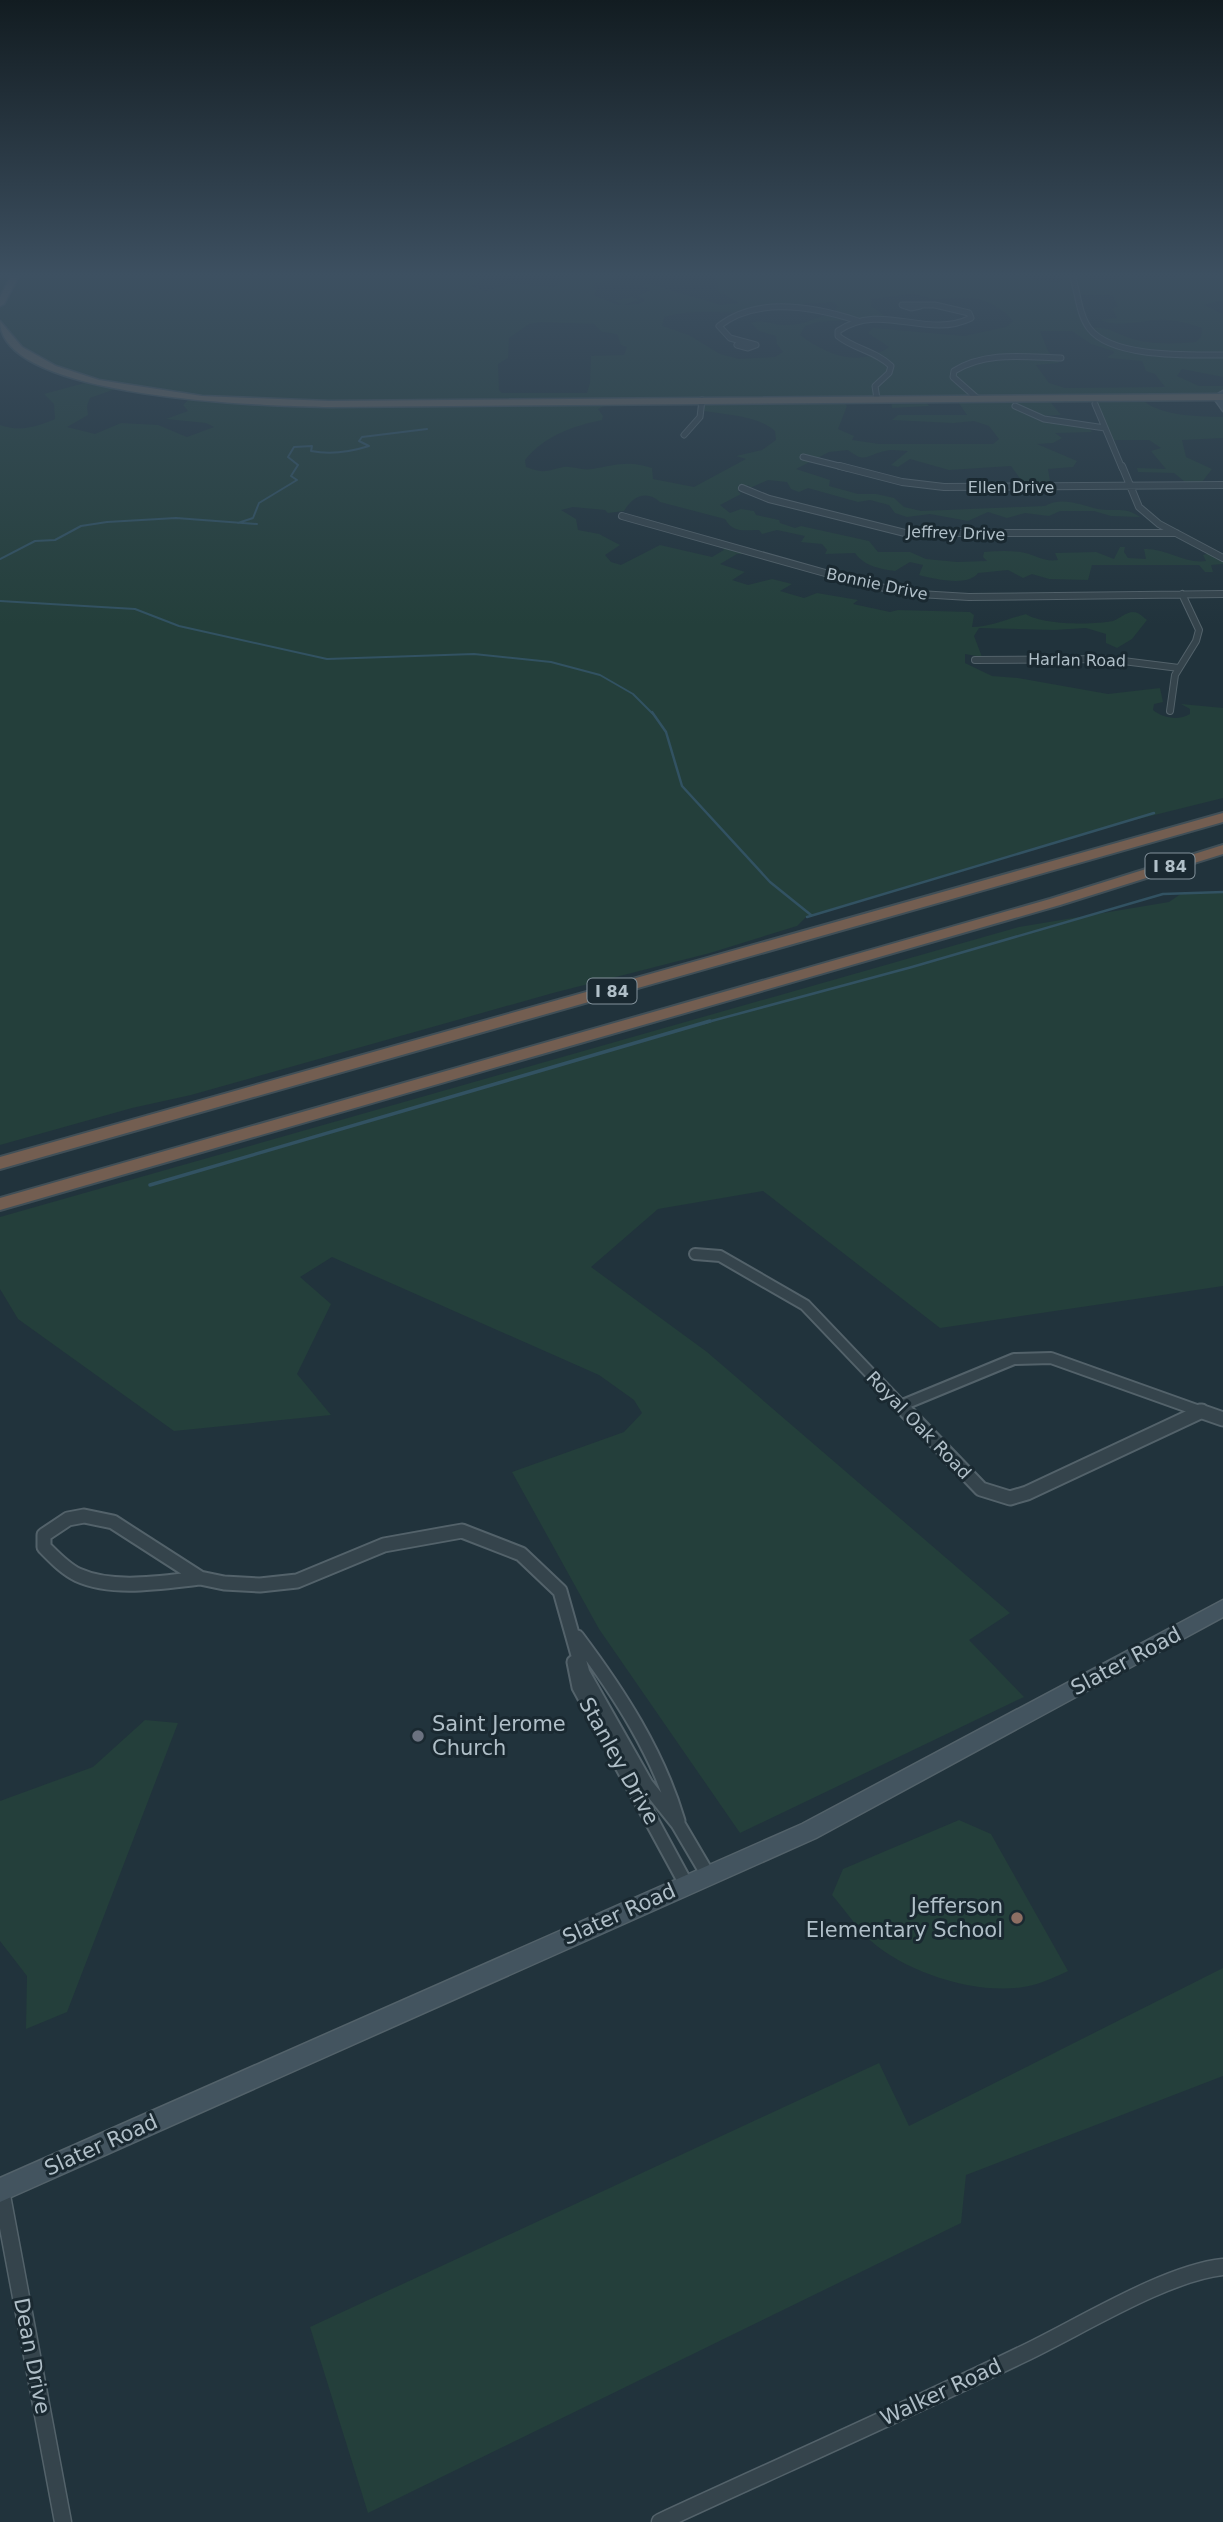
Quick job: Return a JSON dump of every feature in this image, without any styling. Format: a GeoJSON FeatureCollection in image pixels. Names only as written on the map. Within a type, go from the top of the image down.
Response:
{"type":"FeatureCollection","features":[{"type":"Feature","properties":{"kind":"highway"},"geometry":{"type":"LineString","coordinates":[[137,390],[190,398],[308,404],[1221,396]]}},
{"type":"Feature","properties":{"kind":"highway"},"geometry":{"type":"LineString","coordinates":[[1115,850],[1223,808]]}},
{"type":"Feature","properties":{"kind":"highway","name":"I 84"},"geometry":{"type":"LineString","coordinates":[[0,1163],[1115,850],[1223,817]]}},
{"type":"Feature","properties":{"kind":"highway","name":"I 84"},"geometry":{"type":"LineString","coordinates":[[0,1204],[1117,883],[1223,849]]}},
{"type":"Feature","properties":{"kind":"highway"},"geometry":{"type":"LineString","coordinates":[[1117,883],[1223,861]]}},
{"type":"Feature","properties":{"kind":"main road"},"geometry":{"type":"LineString","coordinates":[[1221,396],[1223,409]]}},
{"type":"Feature","properties":{"kind":"main road","name":"Slater Road"},"geometry":{"type":"LineString","coordinates":[[1,2190],[809,1831],[1223,1608]]}},
{"type":"Feature","properties":{"kind":"street"},"geometry":{"type":"LineString","coordinates":[[878,390],[881,399]]}},
{"type":"Feature","properties":{"kind":"street"},"geometry":{"type":"LineString","coordinates":[[968,390],[978,398]]}},
{"type":"Feature","properties":{"kind":"street"},"geometry":{"type":"LineString","coordinates":[[684,435],[701,417],[702,400]]}},
{"type":"Feature","properties":{"kind":"street"},"geometry":{"type":"LineString","coordinates":[[1096,404],[1128,486],[1144,513],[1223,558]]}},
{"type":"Feature","properties":{"kind":"street"},"geometry":{"type":"LineString","coordinates":[[1015,406],[1020,411],[1046,418],[1105,428]]}},
{"type":"Feature","properties":{"kind":"street","name":"Ellen Drive"},"geometry":{"type":"LineString","coordinates":[[803,457],[928,486],[1223,485]]}},
{"type":"Feature","properties":{"kind":"street","name":"Jeffrey Drive"},"geometry":{"type":"LineString","coordinates":[[742,488],[783,503],[905,533],[1176,533]]}},
{"type":"Feature","properties":{"kind":"street","name":"Bonnie Drive"},"geometry":{"type":"LineString","coordinates":[[622,516],[869,585],[919,594],[977,597],[1223,594]]}},
{"type":"Feature","properties":{"kind":"street"},"geometry":{"type":"LineString","coordinates":[[1170,711],[1171,689],[1199,630],[1182,594]]}},
{"type":"Feature","properties":{"kind":"street","name":"Harlan Road"},"geometry":{"type":"LineString","coordinates":[[975,660],[1107,659],[1179,668]]}},
{"type":"Feature","properties":{"kind":"street","name":"Royal Oak Road"},"geometry":{"type":"LineString","coordinates":[[695,1254],[720,1256],[805,1305],[981,1489],[1010,1498],[1027,1493],[1202,1411]]}},
{"type":"Feature","properties":{"kind":"street"},"geometry":{"type":"LineString","coordinates":[[900,1406],[1014,1359],[1051,1358],[1223,1419]]}},
{"type":"Feature","properties":{"kind":"street","name":"Stanley Drive"},"geometry":{"type":"LineString","coordinates":[[200,1578],[113,1522],[98,1517],[68,1517],[44,1535],[44,1547],[63,1565],[84,1577],[138,1582],[200,1578],[224,1583],[260,1585],[297,1581],[384,1545],[462,1531],[521,1554],[560,1591],[583,1673],[646,1784],[678,1824],[708,1875]]}},
{"type":"Feature","properties":{"kind":"street","name":"Stanley Drive"},"geometry":{"type":"LineString","coordinates":[[573,1632],[592,1656],[652,1753],[673,1798],[678,1824]]}},
{"type":"Feature","properties":{"kind":"street","name":"Stanley Drive"},"geometry":{"type":"LineString","coordinates":[[573,1632],[573,1658],[579,1687],[686,1884]]}},
{"type":"Feature","properties":{"kind":"street","name":"Dean Drive"},"geometry":{"type":"LineString","coordinates":[[1,2190],[64,2522]]}},
{"type":"Feature","properties":{"kind":"street","name":"Walker Road"},"geometry":{"type":"LineString","coordinates":[[660,2522],[1023,2354],[1146,2293],[1203,2269],[1223,2267]]}},
{"type":"Feature","properties":{"kind":"green space"},"geometry":{"type":"Polygon","coordinates":[[[60,390],[113,390],[90,398],[88,415],[67,427],[95,434],[121,423],[158,425],[187,437],[214,427],[206,423],[166,419],[188,411],[183,405],[189,399],[136,390],[499,390],[502,393],[587,393],[588,390],[1223,390],[1223,393],[1140,398],[1168,412],[1223,417],[1223,438],[1182,440],[1186,457],[1212,469],[1202,482],[1185,482],[1174,473],[1138,472],[1137,468],[1166,469],[1151,451],[1161,448],[1149,440],[1110,440],[1093,398],[1047,398],[1061,415],[1041,416],[1088,427],[1092,432],[1055,433],[1062,438],[1053,443],[1037,444],[1077,461],[1073,467],[1048,469],[1051,487],[1026,487],[1011,466],[949,470],[910,459],[898,467],[891,465],[908,451],[888,450],[863,458],[848,450],[829,452],[796,469],[830,480],[829,486],[858,494],[894,498],[904,507],[921,511],[1045,506],[1064,502],[1098,509],[1125,510],[1140,517],[1111,516],[1094,511],[1060,511],[1049,516],[1025,513],[1007,518],[988,512],[968,521],[930,514],[907,517],[895,513],[889,505],[870,500],[858,502],[808,488],[799,492],[791,489],[787,482],[768,480],[750,488],[749,485],[738,491],[741,494],[720,505],[730,513],[741,509],[754,511],[756,515],[779,520],[780,523],[795,528],[801,526],[869,541],[878,552],[910,552],[926,559],[987,561],[983,557],[984,552],[1015,551],[1049,560],[1058,560],[1055,553],[1096,552],[1114,559],[1120,547],[1125,547],[1124,552],[1128,558],[1146,559],[1144,549],[1152,549],[1190,560],[1206,561],[1203,555],[1213,552],[1223,558],[1223,564],[1211,565],[1213,572],[1205,572],[1199,565],[1092,565],[1088,580],[1049,579],[1032,574],[1023,578],[1008,570],[978,573],[967,580],[951,581],[919,575],[923,565],[910,562],[895,571],[868,564],[855,553],[825,554],[827,550],[822,544],[801,542],[805,536],[777,530],[762,534],[759,530],[739,530],[731,527],[725,519],[660,502],[645,495],[631,502],[624,511],[608,513],[605,510],[573,507],[561,510],[576,519],[578,530],[599,534],[620,545],[605,555],[611,562],[621,565],[660,545],[712,557],[724,550],[723,548],[745,554],[737,554],[720,564],[745,572],[732,580],[748,585],[772,579],[792,584],[780,591],[804,598],[817,593],[858,600],[853,604],[890,612],[970,612],[974,615],[972,627],[1026,614],[1055,622],[1093,623],[1113,621],[1128,613],[1137,613],[1147,620],[1132,639],[1117,648],[1106,643],[1106,634],[1086,628],[979,628],[974,636],[982,657],[965,654],[965,663],[992,676],[1108,694],[1160,688],[1163,702],[1154,704],[1153,710],[1171,718],[1190,714],[1190,709],[1181,704],[1223,708],[1223,798],[1094,830],[807,916],[797,926],[710,953],[553,993],[191,1095],[132,1108],[0,1145],[0,425],[28,428],[55,419],[54,404],[44,394],[60,390]],[[891,399],[841,400],[847,406],[838,429],[854,436],[852,440],[879,444],[993,444],[999,439],[989,426],[974,421],[953,423],[892,420],[898,415],[967,415],[956,399],[925,400],[929,406],[892,408],[891,399]],[[702,400],[614,401],[598,409],[603,416],[602,420],[580,425],[541,444],[525,460],[526,467],[545,471],[564,467],[588,469],[635,464],[652,468],[653,479],[694,487],[746,459],[736,456],[762,450],[776,440],[775,431],[759,422],[741,416],[704,411],[702,400]]]}},
{"type":"Feature","properties":{"kind":"green space"},"geometry":{"type":"Polygon","coordinates":[[[1223,891],[1223,1286],[940,1328],[763,1191],[658,1209],[591,1267],[707,1352],[1010,1613],[969,1640],[1024,1697],[740,1833],[599,1629],[512,1472],[624,1432],[642,1413],[634,1400],[599,1375],[332,1257],[300,1277],[331,1304],[297,1374],[331,1415],[174,1431],[18,1319],[0,1289],[0,1217],[1019,927],[1169,902],[1182,893],[1223,891]]]}},
{"type":"Feature","properties":{"kind":"green space"},"geometry":{"type":"Polygon","coordinates":[[[145,1720],[178,1723],[67,2012],[26,2029],[27,1976],[0,1941],[0,1801],[93,1767],[145,1720]]]}},
{"type":"Feature","properties":{"kind":"green space"},"geometry":{"type":"Polygon","coordinates":[[[959,1820],[991,1834],[1068,1971],[1037,1984],[1013,1988],[970,1985],[926,1973],[905,1964],[871,1941],[832,1895],[843,1869],[959,1820]]]}},
{"type":"Feature","properties":{"kind":"green space"},"geometry":{"type":"Polygon","coordinates":[[[1223,1968],[1223,2076],[966,2175],[961,2223],[368,2513],[310,2327],[879,2063],[909,2126],[1223,1968]]]}},
{"type":"Feature","properties":{"kind":"waterway"},"geometry":{"type":"LineString","coordinates":[[239,523],[253,518],[259,503],[297,480],[291,476],[298,465],[288,457],[294,447],[312,446],[311,451],[326,453],[355,450],[369,446],[359,441],[362,437],[427,429]]}},
{"type":"Feature","properties":{"kind":"waterway"},"geometry":{"type":"LineString","coordinates":[[0,559],[35,541],[55,540],[81,526],[107,522],[176,518],[239,523]]}},
{"type":"Feature","properties":{"kind":"waterway"},"geometry":{"type":"LineString","coordinates":[[239,523],[257,524]]}},
{"type":"Feature","properties":{"kind":"waterway"},"geometry":{"type":"LineString","coordinates":[[0,601],[135,609],[179,626],[327,659],[474,654],[551,662],[600,675],[633,694],[653,714]]}},
{"type":"Feature","properties":{"kind":"waterway"},"geometry":{"type":"LineString","coordinates":[[652,712],[666,732],[682,786],[770,882],[811,915]]}},
{"type":"Feature","properties":{"kind":"waterway"},"geometry":{"type":"LineString","coordinates":[[807,917],[1154,813]]}},
{"type":"Feature","properties":{"kind":"waterway"},"geometry":{"type":"LineString","coordinates":[[704,1023],[912,967],[1163,894],[1223,892]]}},
{"type":"Feature","properties":{"kind":"waterway"},"geometry":{"type":"LineString","coordinates":[[150,1185],[710,1021]]}},
{"type":"Feature","properties":{"kind":"place","name":"Saint Jerome Church"},"geometry":{"type":"Point","coordinates":[418,1736]}},
{"type":"Feature","properties":{"kind":"place","name":"Jefferson Elementary School"},"geometry":{"type":"Point","coordinates":[1017,1918]}}]}
